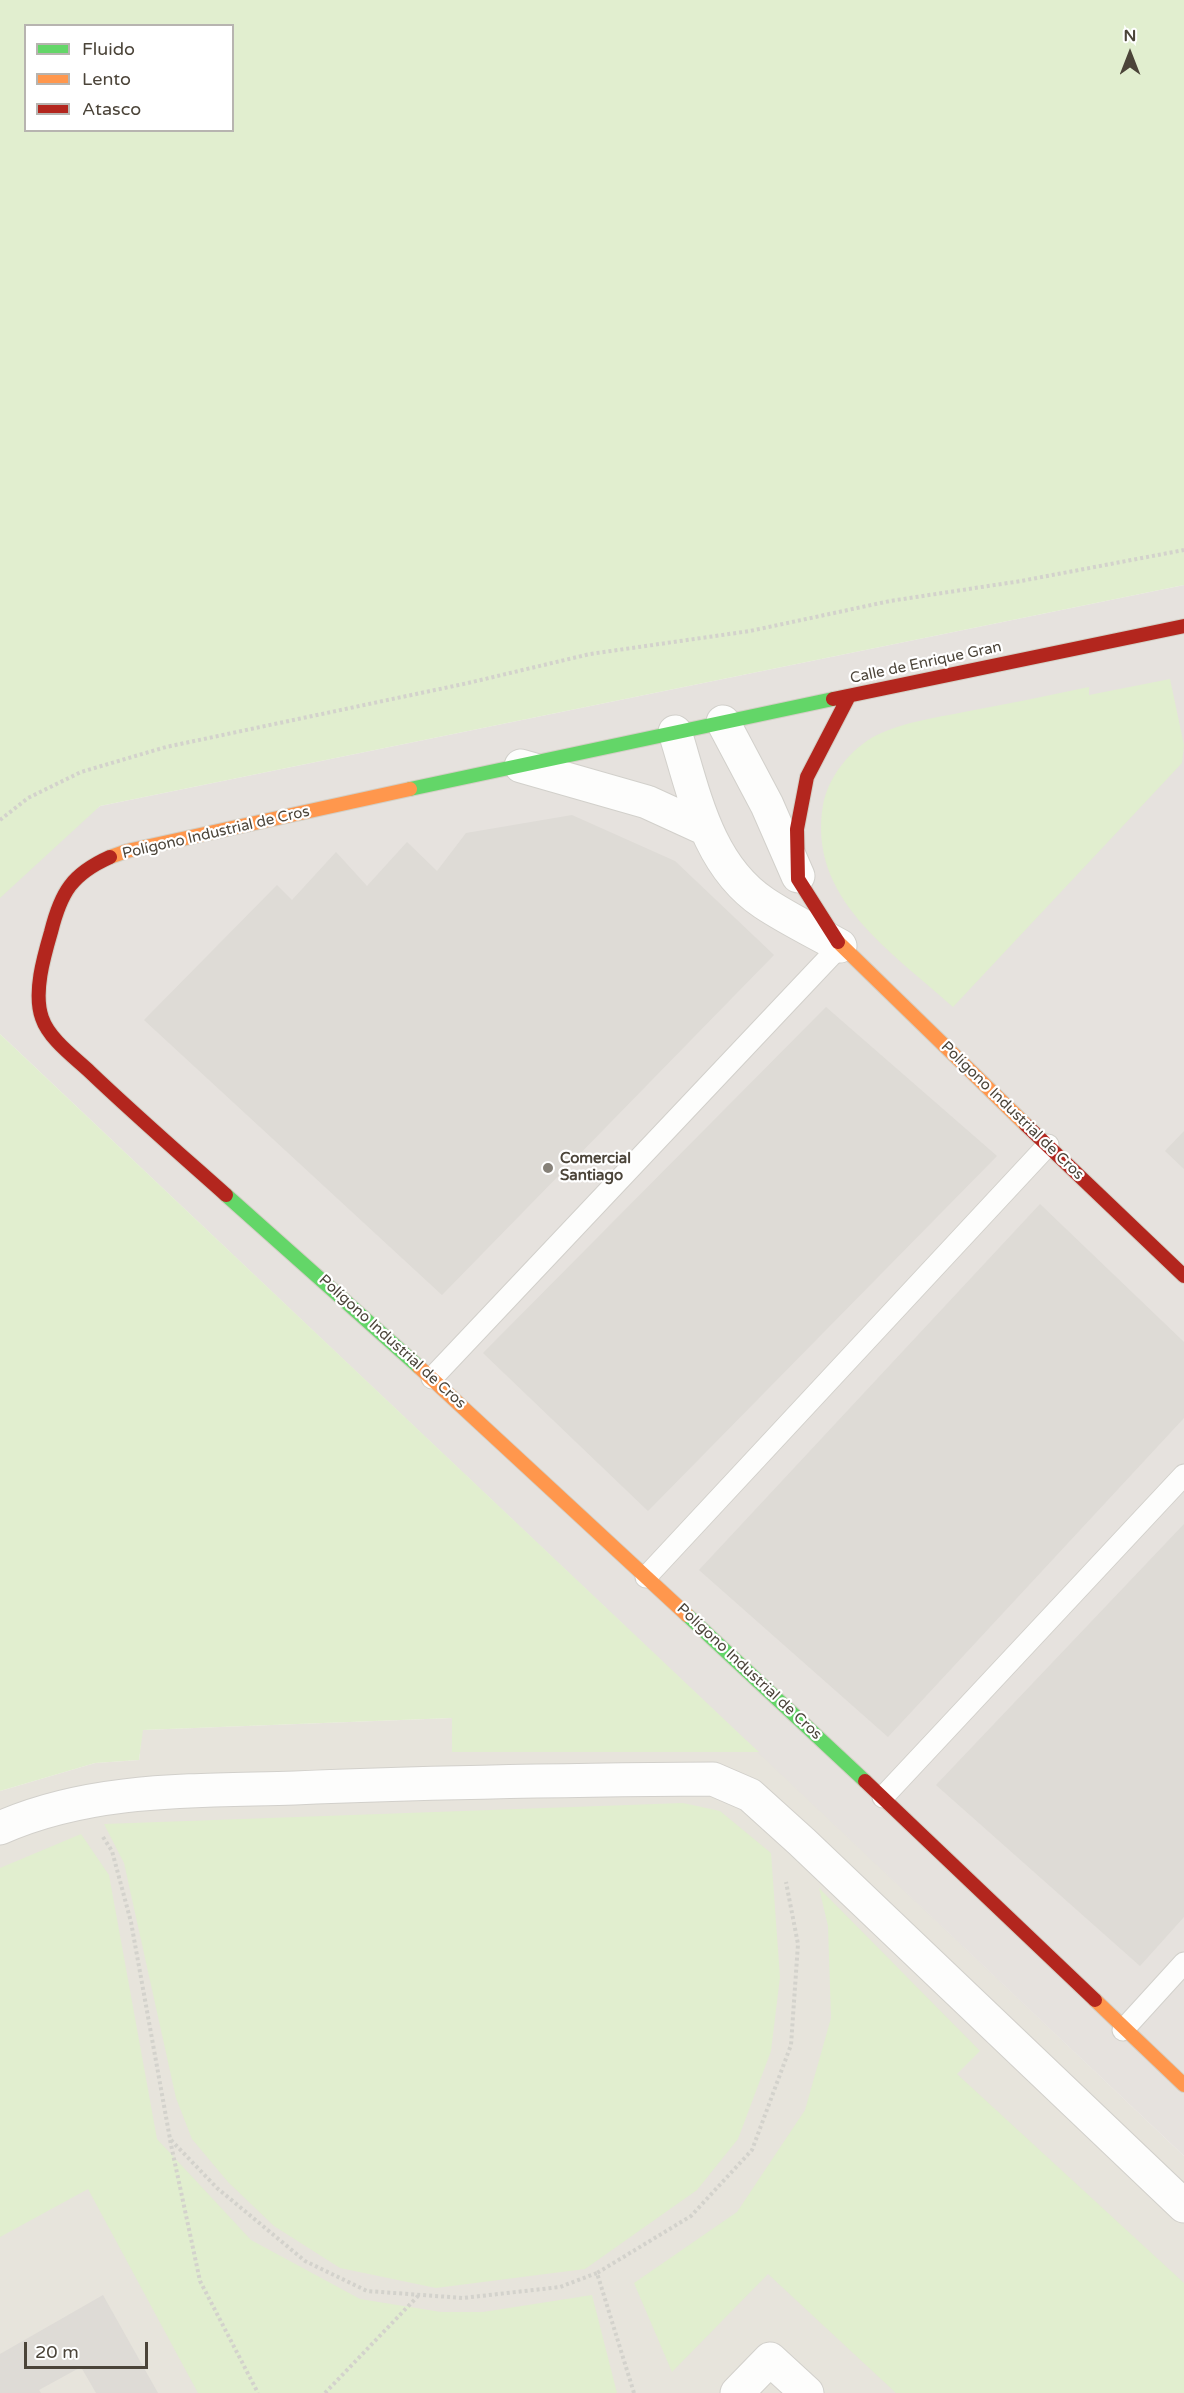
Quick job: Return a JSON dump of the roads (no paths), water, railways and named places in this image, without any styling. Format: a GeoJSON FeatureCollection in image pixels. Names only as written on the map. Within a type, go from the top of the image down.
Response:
{"type":"FeatureCollection","features":[{"type":"Feature","properties":{"kind":"street","name":"Calle de Enrique Gran"},"geometry":{"type":"LineString","coordinates":[[675,732],[1184,626]]}},
{"type":"Feature","properties":{"kind":"street","name":"Polígono Industrial de Cros"},"geometry":{"type":"LineString","coordinates":[[798,876],[797,829],[807,777],[849,696]]}},
{"type":"Feature","properties":{"kind":"street","name":"Polígono Industrial de Cros"},"geometry":{"type":"LineString","coordinates":[[723,722],[767,805],[798,876],[840,946]]}},
{"type":"Feature","properties":{"kind":"street","name":"Polígono Industrial de Cros"},"geometry":{"type":"LineString","coordinates":[[1184,1276],[840,946],[763,903],[729,871],[705,829],[675,732],[127,851],[98,862],[64,892],[54,918],[44,964],[41,1017],[63,1044],[106,1088],[432,1378],[883,1797],[1123,2030],[1184,2085]]}},
{"type":"Feature","properties":{"kind":"street","name":"Polígono Industrial de Cros"},"geometry":{"type":"LineString","coordinates":[[521,766],[647,802],[705,829]]}},
{"type":"Feature","properties":{"kind":"street"},"geometry":{"type":"LineString","coordinates":[[0,1828],[80,1801],[168,1792],[452,1781],[713,1779],[750,1795],[802,1842],[1184,2206]]}},
{"type":"Feature","properties":{"kind":"street"},"geometry":{"type":"LineString","coordinates":[[737,2393],[770,2359],[807,2393]]}},
{"type":"Feature","properties":{"kind":"lane"},"geometry":{"type":"LineString","coordinates":[[432,1378],[840,946]]}},
{"type":"Feature","properties":{"kind":"lane"},"geometry":{"type":"LineString","coordinates":[[646,1577],[1048,1145]]}},
{"type":"Feature","properties":{"kind":"lane"},"geometry":{"type":"LineString","coordinates":[[883,1797],[1184,1475]]}},
{"type":"Feature","properties":{"kind":"lane"},"geometry":{"type":"LineString","coordinates":[[1123,2030],[1184,1963]]}},
{"type":"Feature","properties":{"kind":"place","name":"Comercial Santiago"},"geometry":{"type":"Point","coordinates":[548,1168]}}]}
